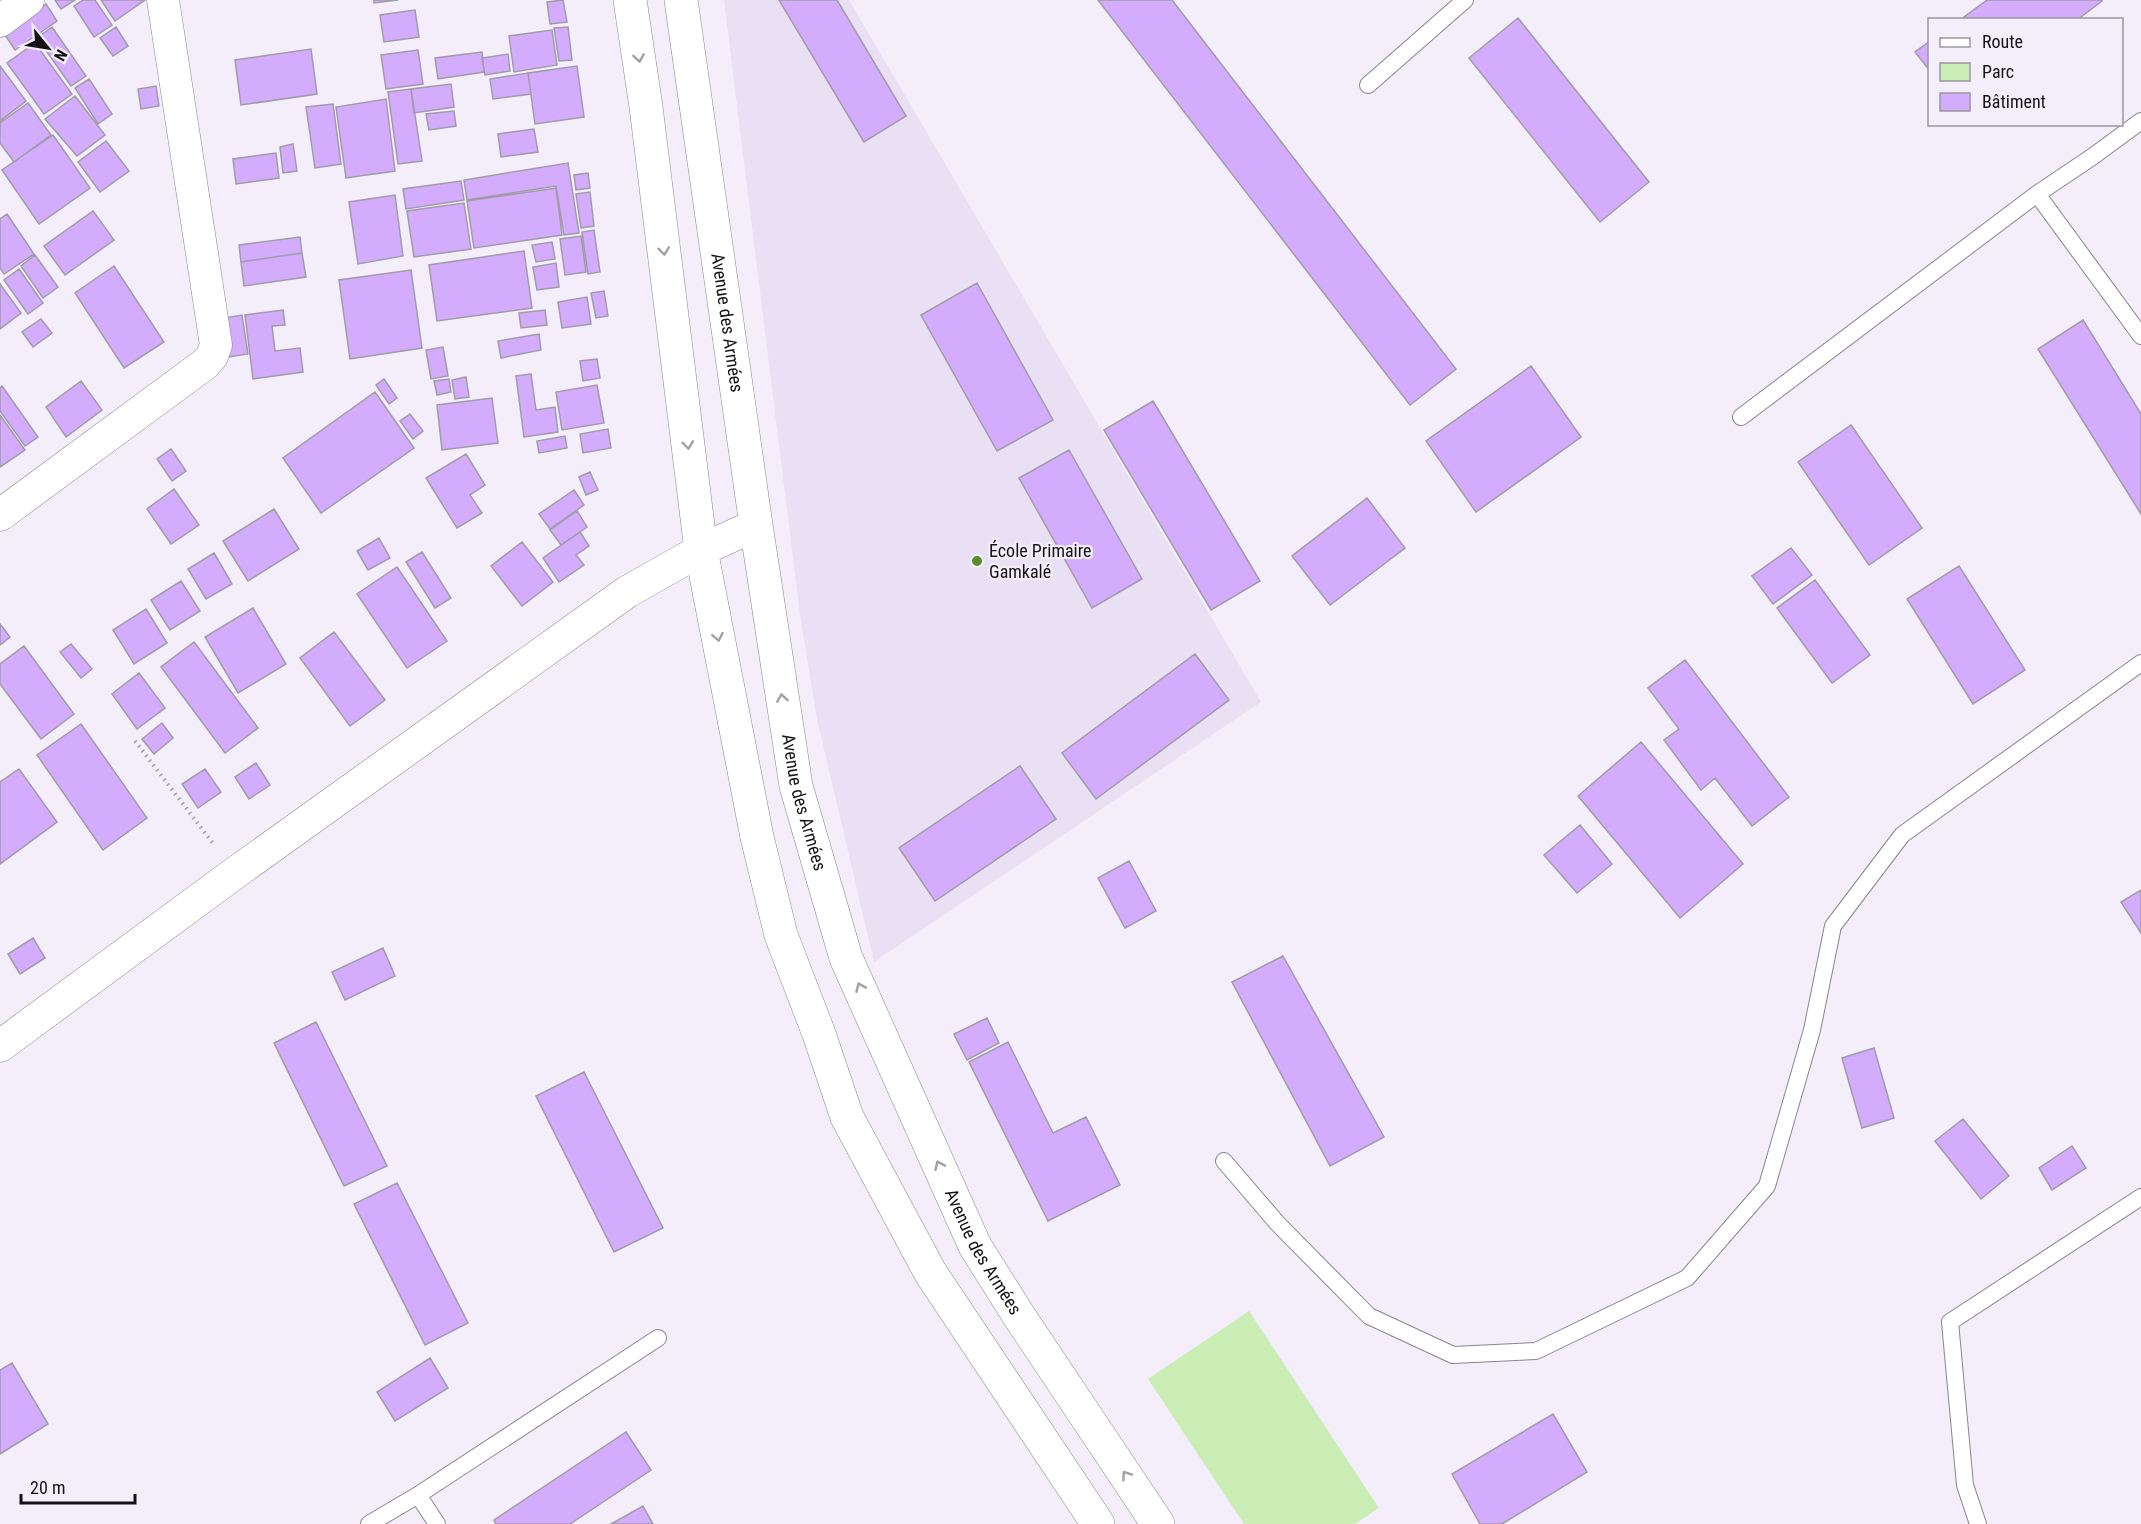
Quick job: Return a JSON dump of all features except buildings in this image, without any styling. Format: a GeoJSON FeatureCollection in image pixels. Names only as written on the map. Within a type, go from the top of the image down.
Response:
{"type":"FeatureCollection","features":[{"type":"Feature","properties":{"kind":"highway"},"geometry":{"type":"LineString","coordinates":[[630,0],[646,107],[701,550],[757,837],[781,935],[847,1117],[930,1272],[1098,1524]]}},
{"type":"Feature","properties":{"kind":"highway","name":"Avenue des Armées"},"geometry":{"type":"LineString","coordinates":[[681,0],[796,786],[846,958],[975,1246],[1018,1316],[1158,1524]]}},
{"type":"Feature","properties":{"kind":"street"},"geometry":{"type":"LineString","coordinates":[[0,21],[27,0]]}},
{"type":"Feature","properties":{"kind":"street"},"geometry":{"type":"LineString","coordinates":[[0,515],[205,364],[212,356],[216,345],[163,0]]}},
{"type":"Feature","properties":{"kind":"street"},"geometry":{"type":"LineString","coordinates":[[0,1046],[235,873],[627,592],[701,550],[756,525]]}},
{"type":"Feature","properties":{"kind":"lane"},"geometry":{"type":"LineString","coordinates":[[1368,85],[1465,0]]}},
{"type":"Feature","properties":{"kind":"lane"},"geometry":{"type":"LineString","coordinates":[[1741,417],[2037,194],[2141,121]]}},
{"type":"Feature","properties":{"kind":"lane"},"geometry":{"type":"LineString","coordinates":[[2037,194],[2141,336]]}},
{"type":"Feature","properties":{"kind":"lane"},"geometry":{"type":"LineString","coordinates":[[1224,1161],[1278,1224],[1369,1316],[1453,1355],[1536,1351],[1687,1278],[1767,1186],[1812,1030],[1833,926],[1902,835],[2141,663]]}},
{"type":"Feature","properties":{"kind":"lane"},"geometry":{"type":"LineString","coordinates":[[1978,1524],[1965,1485],[1950,1322],[2141,1197]]}},
{"type":"Feature","properties":{"kind":"lane"},"geometry":{"type":"LineString","coordinates":[[369,1524],[658,1338]]}},
{"type":"Feature","properties":{"kind":"lane"},"geometry":{"type":"LineString","coordinates":[[417,1495],[437,1524]]}},
{"type":"Feature","properties":{"kind":"path"},"geometry":{"type":"LineString","coordinates":[[135,741],[235,873]]}},
{"type":"Feature","properties":{"kind":"shaded area"},"geometry":{"type":"Polygon","coordinates":[[[724,0],[849,0],[1261,702],[874,962],[817,719],[800,615],[724,0]]]}},
{"type":"Feature","properties":{"kind":"green space"},"geometry":{"type":"Polygon","coordinates":[[[1249,1311],[1379,1508],[1355,1524],[1244,1524],[1148,1379],[1249,1311]]]}},
{"type":"Feature","properties":{"kind":"place","name":"École Primaire Gamkalé"},"geometry":{"type":"Point","coordinates":[977,561]}}]}
